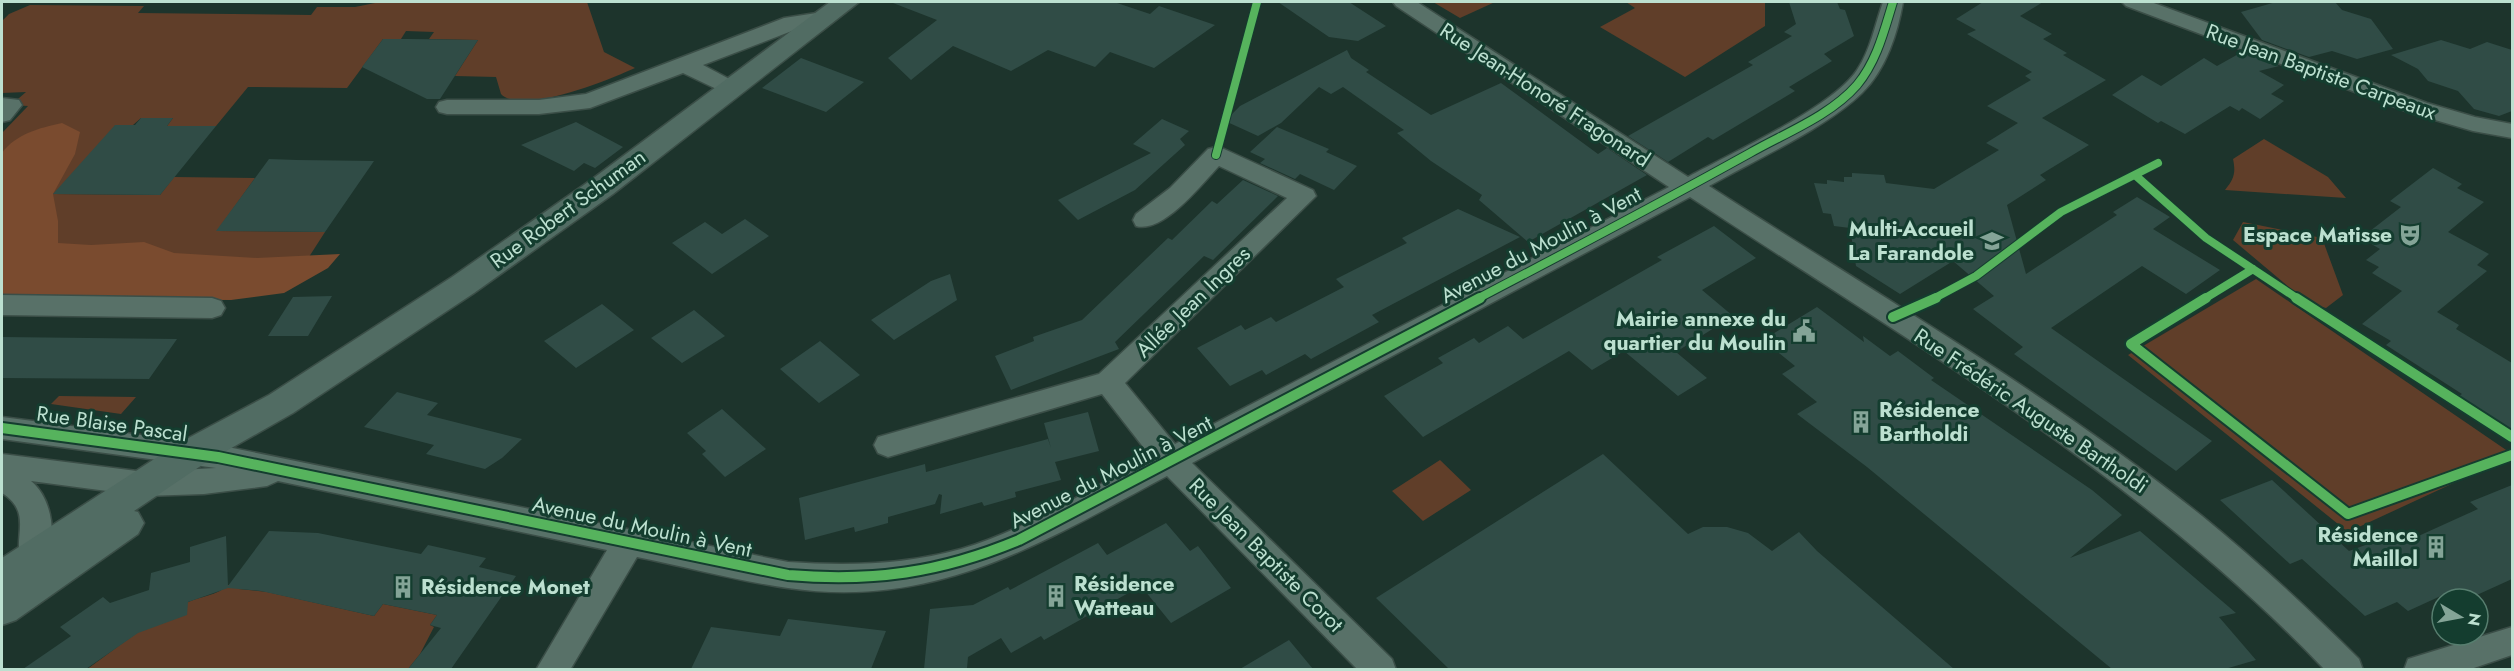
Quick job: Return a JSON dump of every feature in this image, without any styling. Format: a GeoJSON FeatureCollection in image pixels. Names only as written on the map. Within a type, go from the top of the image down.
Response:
{"type":"FeatureCollection","features":[{"type":"Feature","properties":{"kind":"main road","name":"Rue Robert Schuman"},"geometry":{"type":"LineString","coordinates":[[198,464],[281,404],[494,264],[602,187],[834,10]]}},
{"type":"Feature","properties":{"kind":"main road"},"geometry":{"type":"LineString","coordinates":[[2,579],[145,484],[198,464]]}},
{"type":"Feature","properties":{"kind":"main road"},"geometry":{"type":"LineString","coordinates":[[2,608],[198,464]]}},
{"type":"Feature","properties":{"kind":"street","name":"Rue Jean-Honoré Fragonard"},"geometry":{"type":"LineString","coordinates":[[1403,2],[1688,186]]}},
{"type":"Feature","properties":{"kind":"street","name":"Avenue du Moulin à Vent"},"geometry":{"type":"LineString","coordinates":[[198,464],[283,471],[788,575],[841,579],[898,577],[948,567],[996,551],[1172,462],[1828,110],[1861,81],[1873,61],[1893,2]]}},
{"type":"Feature","properties":{"kind":"street","name":"Rue Jean Baptiste Carpeaux"},"geometry":{"type":"LineString","coordinates":[[2133,2],[2419,108],[2463,122],[2512,131]]}},
{"type":"Feature","properties":{"kind":"street"},"geometry":{"type":"LineString","coordinates":[[447,106],[540,107],[574,104],[606,96],[792,23],[834,10]]}},
{"type":"Feature","properties":{"kind":"street"},"geometry":{"type":"LineString","coordinates":[[685,65],[729,88]]}},
{"type":"Feature","properties":{"kind":"street"},"geometry":{"type":"LineString","coordinates":[[2,105],[11,105],[2,115]]}},
{"type":"Feature","properties":{"kind":"street","name":"Allée Jean Ingres"},"geometry":{"type":"LineString","coordinates":[[888,445],[1108,382],[1304,196],[1216,155],[1179,194],[1145,220]]}},
{"type":"Feature","properties":{"kind":"street","name":"Rue Frédéric Auguste Bartholdi"},"geometry":{"type":"LineString","coordinates":[[1688,186],[2015,396],[2135,481],[2274,597],[2347,669]]}},
{"type":"Feature","properties":{"kind":"street"},"geometry":{"type":"LineString","coordinates":[[2,305],[212,308]]}},
{"type":"Feature","properties":{"kind":"street","name":"Rue Jean Baptiste Corot"},"geometry":{"type":"LineString","coordinates":[[1108,382],[1172,462],[1380,669]]}},
{"type":"Feature","properties":{"kind":"street","name":"Rue Blaise Pascal"},"geometry":{"type":"LineString","coordinates":[[2,428],[198,464]]}},
{"type":"Feature","properties":{"kind":"street"},"geometry":{"type":"LineString","coordinates":[[198,464],[283,471]]}},
{"type":"Feature","properties":{"kind":"street"},"geometry":{"type":"LineString","coordinates":[[2,466],[145,484]]}},
{"type":"Feature","properties":{"kind":"street"},"geometry":{"type":"LineString","coordinates":[[2,479],[13,484],[31,499],[37,526],[34,557]]}},
{"type":"Feature","properties":{"kind":"street"},"geometry":{"type":"LineString","coordinates":[[552,669],[593,598],[630,542]]}},
{"type":"Feature","properties":{"kind":"street"},"geometry":{"type":"LineString","coordinates":[[2420,669],[2512,641]]}},
{"type":"Feature","properties":{"kind":"shaded area"},"geometry":{"type":"Polygon","coordinates":[[[380,2],[587,2],[604,52],[635,68],[566,93],[527,101],[512,100],[501,94],[496,77],[455,76],[478,40],[429,39],[434,32],[406,31],[401,39],[383,39],[347,88],[248,87],[216,126],[167,126],[173,118],[141,118],[54,194],[160,195],[174,177],[255,178],[217,231],[325,232],[307,260],[242,283],[231,300],[46,298],[2,277],[2,133],[28,106],[11,105],[26,92],[2,93],[2,21],[9,14],[30,5],[144,6],[138,13],[311,15],[317,7],[355,7],[380,2]]]}},
{"type":"Feature","properties":{"kind":"shaded area"},"geometry":{"type":"Polygon","coordinates":[[[1433,2],[1495,2],[1460,18],[1433,2]]]}},
{"type":"Feature","properties":{"kind":"shaded area"},"geometry":{"type":"Polygon","coordinates":[[[1626,2],[1765,2],[1765,26],[1685,77],[1600,27],[1635,8],[1626,2]]]}},
{"type":"Feature","properties":{"kind":"shaded area"},"geometry":{"type":"Polygon","coordinates":[[[62,123],[80,132],[75,154],[53,194],[58,221],[58,243],[91,245],[144,242],[174,253],[257,258],[340,254],[328,268],[284,293],[231,300],[46,298],[2,294],[2,153],[21,136],[62,123]]]}},
{"type":"Feature","properties":{"kind":"shaded area"},"geometry":{"type":"Polygon","coordinates":[[[2264,139],[2328,177],[2346,198],[2225,190],[2233,176],[2233,159],[2264,139]]]}},
{"type":"Feature","properties":{"kind":"shaded area"},"geometry":{"type":"Polygon","coordinates":[[[2243,222],[2322,238],[2343,295],[2326,308],[2309,304],[2233,240],[2243,222]]]}},
{"type":"Feature","properties":{"kind":"shaded area"},"geometry":{"type":"Polygon","coordinates":[[[2256,279],[2512,456],[2348,532],[2128,355],[2256,279]]]}},
{"type":"Feature","properties":{"kind":"shaded area"},"geometry":{"type":"Polygon","coordinates":[[[59,396],[136,397],[121,414],[51,404],[59,396]]]}},
{"type":"Feature","properties":{"kind":"shaded area"},"geometry":{"type":"Polygon","coordinates":[[[1440,460],[1471,490],[1423,521],[1392,491],[1440,460]]]}},
{"type":"Feature","properties":{"kind":"shaded area"},"geometry":{"type":"Polygon","coordinates":[[[228,585],[241,585],[239,589],[267,592],[374,616],[383,604],[437,615],[430,625],[434,627],[420,654],[408,669],[86,670],[160,618],[186,603],[224,589],[228,585]]]}},
{"type":"Feature","properties":{"kind":"building"},"geometry":{"type":"Polygon","coordinates":[[[1114,2],[1150,14],[1159,6],[1215,25],[1154,68],[1110,52],[1095,67],[1048,50],[1011,71],[953,46],[911,80],[888,58],[937,20],[893,3],[1114,2]]]}},
{"type":"Feature","properties":{"kind":"building"},"geometry":{"type":"Polygon","coordinates":[[[1278,2],[1349,2],[1386,26],[1358,41],[1329,37],[1278,2]]]}},
{"type":"Feature","properties":{"kind":"building"},"geometry":{"type":"Polygon","coordinates":[[[1789,2],[1837,2],[1840,9],[1845,10],[1854,36],[1824,54],[1832,61],[1789,87],[1795,91],[1713,140],[1708,137],[1668,162],[1628,136],[1753,65],[1748,62],[1792,36],[1784,32],[1796,24],[1789,2]]]}},
{"type":"Feature","properties":{"kind":"building"},"geometry":{"type":"Polygon","coordinates":[[[1983,2],[2043,2],[2020,16],[2052,34],[2043,39],[2067,53],[2063,55],[2106,80],[2042,118],[2089,145],[2040,175],[2046,180],[2007,205],[2026,274],[2117,215],[2113,212],[2137,197],[2170,217],[2153,229],[2220,270],[2186,294],[2142,266],[2051,328],[2212,441],[2176,471],[2014,354],[2023,347],[1973,309],[1994,296],[1953,261],[1900,294],[1856,266],[1850,228],[1834,226],[1831,214],[1823,213],[1814,183],[1827,184],[1827,180],[1844,182],[1844,177],[1852,177],[1852,173],[1884,175],[1886,183],[1934,189],[1999,150],[1986,143],[2018,123],[1987,106],[2031,80],[2025,76],[2032,72],[1967,34],[1976,30],[1956,19],[1983,2]]]}},
{"type":"Feature","properties":{"kind":"building"},"geometry":{"type":"Polygon","coordinates":[[[2276,2],[2335,2],[2342,10],[2371,19],[2393,49],[2357,59],[2332,51],[2309,57],[2262,40],[2241,12],[2276,2]]]}},
{"type":"Feature","properties":{"kind":"building"},"geometry":{"type":"Polygon","coordinates":[[[383,39],[478,40],[440,99],[427,99],[362,67],[383,39]]]}},
{"type":"Feature","properties":{"kind":"building"},"geometry":{"type":"Polygon","coordinates":[[[2441,40],[2470,49],[2487,42],[2512,50],[2512,111],[2499,116],[2474,109],[2458,91],[2428,81],[2418,69],[2391,55],[2441,40]]]}},
{"type":"Feature","properties":{"kind":"building"},"geometry":{"type":"Polygon","coordinates":[[[1347,50],[1351,58],[1369,70],[1366,72],[1431,115],[1501,83],[1598,154],[1607,148],[1647,175],[1528,242],[1479,200],[1482,195],[1431,161],[1397,133],[1404,130],[1343,87],[1331,94],[1319,87],[1281,123],[1258,136],[1225,121],[1240,106],[1347,50]]]}},
{"type":"Feature","properties":{"kind":"building"},"geometry":{"type":"Polygon","coordinates":[[[2242,52],[2279,66],[2259,71],[2284,85],[2271,94],[2284,101],[2260,119],[2242,108],[2239,111],[2230,106],[2185,134],[2161,121],[2158,123],[2112,95],[2142,75],[2161,86],[2204,58],[2217,66],[2242,52]]]}},
{"type":"Feature","properties":{"kind":"building"},"geometry":{"type":"Polygon","coordinates":[[[801,58],[864,82],[826,112],[762,88],[801,58]]]}},
{"type":"Feature","properties":{"kind":"building"},"geometry":{"type":"Polygon","coordinates":[[[141,118],[173,118],[167,126],[216,126],[160,195],[53,194],[115,125],[135,125],[141,118]]]}},
{"type":"Feature","properties":{"kind":"building"},"geometry":{"type":"Polygon","coordinates":[[[1162,119],[1189,131],[1180,139],[1185,145],[1135,190],[1078,220],[1058,200],[1151,153],[1133,144],[1162,119]]]}},
{"type":"Feature","properties":{"kind":"building"},"geometry":{"type":"Polygon","coordinates":[[[576,122],[623,147],[595,168],[584,163],[574,171],[521,145],[576,122]]]}},
{"type":"Feature","properties":{"kind":"building"},"geometry":{"type":"Polygon","coordinates":[[[1277,127],[1329,149],[1326,152],[1357,166],[1334,190],[1300,174],[1295,179],[1260,163],[1265,159],[1250,152],[1277,127]]]}},
{"type":"Feature","properties":{"kind":"building"},"geometry":{"type":"Polygon","coordinates":[[[269,159],[374,161],[325,232],[216,231],[269,159]]]}},
{"type":"Feature","properties":{"kind":"building"},"geometry":{"type":"Polygon","coordinates":[[[2433,168],[2462,184],[2457,188],[2484,202],[2448,232],[2489,254],[2477,265],[2487,271],[2437,312],[2459,325],[2456,329],[2512,363],[2512,431],[2457,397],[2462,394],[2386,345],[2391,341],[2362,324],[2402,291],[2372,273],[2379,267],[2366,260],[2380,249],[2361,238],[2401,207],[2390,201],[2433,168]]]}},
{"type":"Feature","properties":{"kind":"building"},"geometry":{"type":"Polygon","coordinates":[[[1243,180],[1278,196],[1213,260],[1204,256],[1115,342],[1119,349],[1011,390],[995,356],[1034,341],[1033,337],[1082,320],[1168,238],[1172,240],[1212,201],[1217,204],[1243,180]]]}},
{"type":"Feature","properties":{"kind":"building"},"geometry":{"type":"Polygon","coordinates":[[[1458,209],[1520,237],[1372,315],[1379,322],[1311,359],[1305,354],[1266,375],[1262,370],[1230,386],[1197,348],[1241,325],[1245,330],[1271,317],[1276,322],[1344,287],[1336,279],[1407,243],[1402,238],[1458,209]]]}},
{"type":"Feature","properties":{"kind":"building"},"geometry":{"type":"Polygon","coordinates":[[[745,219],[769,236],[712,274],[672,243],[705,222],[722,234],[745,219]]]}},
{"type":"Feature","properties":{"kind":"building"},"geometry":{"type":"Polygon","coordinates":[[[1714,226],[1756,258],[1702,290],[1733,316],[1676,352],[1707,378],[1678,396],[1624,351],[1592,370],[1569,351],[1423,437],[1384,396],[1443,363],[1438,358],[1474,338],[1479,343],[1508,326],[1523,339],[1662,260],[1657,257],[1714,226]]]}},
{"type":"Feature","properties":{"kind":"building"},"geometry":{"type":"Polygon","coordinates":[[[950,274],[957,300],[894,340],[871,320],[931,281],[950,274]]]}},
{"type":"Feature","properties":{"kind":"building"},"geometry":{"type":"Polygon","coordinates":[[[332,296],[308,336],[268,336],[293,297],[332,296]]]}},
{"type":"Feature","properties":{"kind":"building"},"geometry":{"type":"Polygon","coordinates":[[[602,304],[634,330],[576,368],[544,341],[602,304]]]}},
{"type":"Feature","properties":{"kind":"building"},"geometry":{"type":"Polygon","coordinates":[[[1817,307],[1864,342],[1863,336],[1890,356],[1898,351],[1934,378],[1931,380],[2092,490],[2122,515],[2070,558],[2140,531],[2236,613],[2219,617],[2256,660],[2225,669],[2112,669],[1867,467],[1797,414],[1817,402],[1782,374],[1795,366],[1763,340],[1817,307]]]}},
{"type":"Feature","properties":{"kind":"building"},"geometry":{"type":"Polygon","coordinates":[[[694,310],[725,336],[682,363],[651,338],[694,310]]]}},
{"type":"Feature","properties":{"kind":"building"},"geometry":{"type":"Polygon","coordinates":[[[2,337],[177,339],[149,379],[2,378],[2,337]]]}},
{"type":"Feature","properties":{"kind":"building"},"geometry":{"type":"Polygon","coordinates":[[[820,341],[860,375],[819,403],[780,369],[820,341]]]}},
{"type":"Feature","properties":{"kind":"building"},"geometry":{"type":"Polygon","coordinates":[[[397,392],[438,403],[427,415],[522,439],[502,458],[485,469],[426,454],[434,445],[364,427],[397,392]]]}},
{"type":"Feature","properties":{"kind":"building"},"geometry":{"type":"Polygon","coordinates":[[[722,409],[766,449],[725,477],[702,454],[706,451],[687,433],[722,409]]]}},
{"type":"Feature","properties":{"kind":"building"},"geometry":{"type":"Polygon","coordinates":[[[1088,412],[1099,451],[1055,462],[1061,480],[1015,492],[1016,497],[984,506],[982,502],[940,514],[942,495],[939,494],[935,504],[888,517],[888,523],[855,532],[854,527],[805,540],[799,498],[925,464],[926,472],[1048,439],[1051,448],[1044,423],[1088,412]]]}},
{"type":"Feature","properties":{"kind":"building"},"geometry":{"type":"Polygon","coordinates":[[[1603,454],[1688,534],[1703,527],[1727,527],[1748,533],[1772,551],[1799,532],[1817,551],[1954,669],[1449,669],[1376,598],[1603,454]]]}},
{"type":"Feature","properties":{"kind":"building","name":"Résidence Maillol"},"geometry":{"type":"Polygon","coordinates":[[[2272,480],[2349,551],[2393,535],[2403,543],[2478,509],[2470,502],[2512,485],[2512,579],[2490,589],[2490,587],[2430,587],[2430,601],[2408,611],[2397,602],[2365,616],[2302,559],[2290,564],[2220,500],[2272,480]]]}},
{"type":"Feature","properties":{"kind":"building","name":"Résidence Watteau"},"geometry":{"type":"Polygon","coordinates":[[[1166,523],[1190,551],[1198,546],[1231,588],[1171,623],[1141,586],[1044,640],[1041,636],[1011,653],[1001,638],[968,657],[967,668],[924,669],[930,609],[973,605],[1008,587],[1010,590],[1098,543],[1107,555],[1166,523]]]}},
{"type":"Feature","properties":{"kind":"building"},"geometry":{"type":"Polygon","coordinates":[[[269,531],[318,533],[421,554],[428,545],[486,558],[479,567],[516,576],[451,669],[408,669],[441,628],[430,625],[437,615],[383,604],[374,616],[261,591],[228,588],[188,602],[187,615],[138,633],[86,669],[23,669],[71,636],[60,627],[103,597],[110,603],[149,590],[151,573],[190,562],[190,547],[226,536],[228,586],[269,531]]]}},
{"type":"Feature","properties":{"kind":"building"},"geometry":{"type":"Polygon","coordinates":[[[788,619],[886,631],[871,669],[691,669],[711,627],[780,636],[788,619]]]}},
{"type":"Feature","properties":{"kind":"building"},"geometry":{"type":"Polygon","coordinates":[[[1289,640],[1313,669],[1240,669],[1289,640]]]}},
{"type":"Feature","properties":{"kind":"cycle path"},"geometry":{"type":"LineString","coordinates":[[1216,155],[1257,2]]}},
{"type":"Feature","properties":{"kind":"cycle path"},"geometry":{"type":"LineString","coordinates":[[2,428],[218,457],[788,575],[819,578],[878,577],[934,569],[962,562],[1019,540],[1651,208],[1828,109],[1855,87],[1867,72],[1878,51],[1893,2]]}},
{"type":"Feature","properties":{"kind":"cycle path"},"geometry":{"type":"LineString","coordinates":[[1893,317],[1919,307],[1976,276],[2061,212],[2158,163]]}},
{"type":"Feature","properties":{"kind":"cycle path"},"geometry":{"type":"LineString","coordinates":[[2135,175],[2206,238],[2353,336],[2512,437]]}},
{"type":"Feature","properties":{"kind":"cycle path"},"geometry":{"type":"LineString","coordinates":[[2253,269],[2131,344],[2348,514],[2512,455]]}},
{"type":"Feature","properties":{"kind":"place","name":"Espace Matisse"},"geometry":{"type":"Point","coordinates":[2410,235]}},
{"type":"Feature","properties":{"kind":"place","name":"Multi-Accueil La Farandole"},"geometry":{"type":"Point","coordinates":[1992,241]}},
{"type":"Feature","properties":{"kind":"place","name":"Mairie annexe du quartier du Moulin"},"geometry":{"type":"Point","coordinates":[1804,331]}},
{"type":"Feature","properties":{"kind":"place","name":"Résidence Bartholdi"},"geometry":{"type":"Point","coordinates":[1861,422]}},
{"type":"Feature","properties":{"kind":"place","name":"Résidence Maillol"},"geometry":{"type":"Point","coordinates":[2436,547]}},
{"type":"Feature","properties":{"kind":"place","name":"Résidence Monet"},"geometry":{"type":"Point","coordinates":[403,587]}},
{"type":"Feature","properties":{"kind":"place","name":"Résidence Watteau"},"geometry":{"type":"Point","coordinates":[1056,596]}}]}
